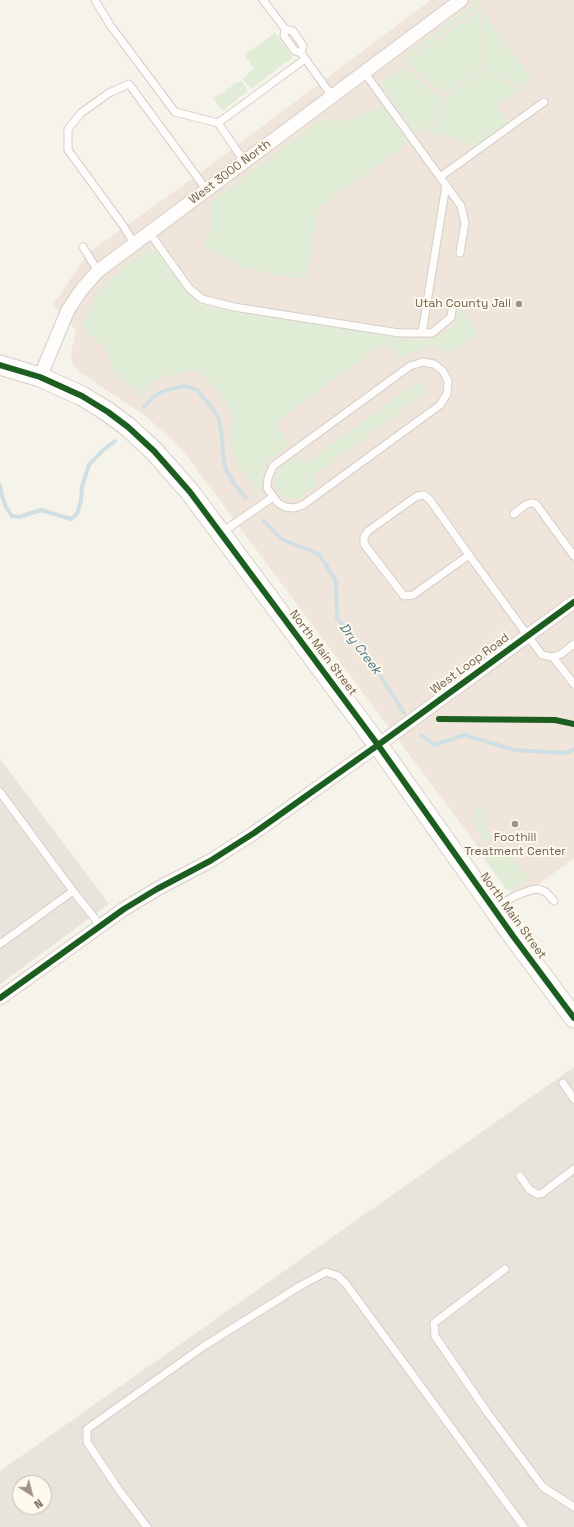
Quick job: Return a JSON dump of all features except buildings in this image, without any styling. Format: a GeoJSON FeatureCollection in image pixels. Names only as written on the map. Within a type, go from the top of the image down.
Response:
{"type":"FeatureCollection","features":[{"type":"Feature","properties":{"kind":"street","name":"West 3000 North"},"geometry":{"type":"LineString","coordinates":[[40,377],[68,310],[82,288],[98,271],[460,0]]}},
{"type":"Feature","properties":{"kind":"street","name":"North Main Street"},"geometry":{"type":"LineString","coordinates":[[0,365],[40,377],[82,396],[108,412],[128,427],[154,451],[190,492],[378,745],[494,909],[574,1018]]}},
{"type":"Feature","properties":{"kind":"street","name":"West Loop Road"},"geometry":{"type":"LineString","coordinates":[[0,998],[100,925],[140,899],[210,860],[247,837],[378,745],[574,602]]}},
{"type":"Feature","properties":{"kind":"lane"},"geometry":{"type":"LineString","coordinates":[[95,0],[110,25],[175,112],[218,123],[244,161]]}},
{"type":"Feature","properties":{"kind":"lane"},"geometry":{"type":"LineString","coordinates":[[264,0],[285,29],[293,31],[303,46],[303,56],[332,96]]}},
{"type":"Feature","properties":{"kind":"lane"},"geometry":{"type":"LineString","coordinates":[[218,123],[303,56]]}},
{"type":"Feature","properties":{"kind":"lane"},"geometry":{"type":"LineString","coordinates":[[364,72],[461,206],[465,223],[460,253]]}},
{"type":"Feature","properties":{"kind":"lane"},"geometry":{"type":"LineString","coordinates":[[134,243],[122,224],[68,150],[68,129],[81,113],[109,93],[129,84],[206,189]]}},
{"type":"Feature","properties":{"kind":"lane"},"geometry":{"type":"LineString","coordinates":[[440,177],[544,102]]}},
{"type":"Feature","properties":{"kind":"lane"},"geometry":{"type":"LineString","coordinates":[[422,333],[446,185]]}},
{"type":"Feature","properties":{"kind":"lane"},"geometry":{"type":"LineString","coordinates":[[149,232],[188,288],[202,299],[234,306],[399,333],[432,334],[451,317],[453,304]]}},
{"type":"Feature","properties":{"kind":"lane"},"geometry":{"type":"LineString","coordinates":[[83,247],[98,271]]}},
{"type":"Feature","properties":{"kind":"lane"},"geometry":{"type":"LineString","coordinates":[[423,362],[434,364],[443,371],[448,381],[447,394],[440,405],[303,504],[294,508],[285,507],[278,503],[273,497],[267,488],[268,478],[273,466],[286,456],[410,366],[423,362]]}},
{"type":"Feature","properties":{"kind":"lane"},"geometry":{"type":"LineString","coordinates":[[469,555],[413,595],[404,596],[364,544],[364,537],[368,531],[417,496],[424,495],[430,500],[542,655],[553,657],[561,654],[574,644]]}},
{"type":"Feature","properties":{"kind":"lane"},"geometry":{"type":"LineString","coordinates":[[220,534],[273,497]]}},
{"type":"Feature","properties":{"kind":"lane"},"geometry":{"type":"LineString","coordinates":[[514,514],[525,505],[531,503],[536,504],[574,556]]}},
{"type":"Feature","properties":{"kind":"lane"},"geometry":{"type":"LineString","coordinates":[[553,657],[574,684]]}},
{"type":"Feature","properties":{"kind":"lane"},"geometry":{"type":"LineString","coordinates":[[0,792],[100,925]]}},
{"type":"Feature","properties":{"kind":"lane"},"geometry":{"type":"LineString","coordinates":[[494,909],[514,896],[538,889],[546,892],[554,901]]}},
{"type":"Feature","properties":{"kind":"lane"},"geometry":{"type":"LineString","coordinates":[[0,944],[73,891]]}},
{"type":"Feature","properties":{"kind":"lane"},"geometry":{"type":"LineString","coordinates":[[562,1083],[574,1099]]}},
{"type":"Feature","properties":{"kind":"lane"},"geometry":{"type":"LineString","coordinates":[[520,1176],[533,1193],[540,1194],[574,1169]]}},
{"type":"Feature","properties":{"kind":"lane"},"geometry":{"type":"LineString","coordinates":[[505,1269],[434,1323],[435,1336],[487,1412],[543,1487],[574,1507]]}},
{"type":"Feature","properties":{"kind":"lane"},"geometry":{"type":"LineString","coordinates":[[147,1527],[87,1442],[87,1429],[204,1346],[300,1286],[326,1272],[338,1276],[346,1284],[521,1526]]}},
{"type":"Feature","properties":{"kind":"shaded area"},"geometry":{"type":"Polygon","coordinates":[[[431,0],[574,0],[574,859],[517,899],[182,450],[147,417],[91,380],[73,365],[71,354],[76,330],[53,305],[88,253],[207,168],[431,0]]]}},
{"type":"Feature","properties":{"kind":"shaded area"},"geometry":{"type":"Polygon","coordinates":[[[0,759],[109,904],[0,984],[0,759]]]}},
{"type":"Feature","properties":{"kind":"shaded area"},"geometry":{"type":"Polygon","coordinates":[[[574,1067],[574,1527],[0,1527],[0,1471],[574,1067]]]}},
{"type":"Feature","properties":{"kind":"green space"},"geometry":{"type":"Polygon","coordinates":[[[479,0],[483,3],[404,62],[402,58],[479,0]]]}},
{"type":"Feature","properties":{"kind":"green space"},"geometry":{"type":"Polygon","coordinates":[[[480,9],[483,14],[480,17],[481,68],[445,94],[408,65],[407,62],[480,9]]]}},
{"type":"Feature","properties":{"kind":"green space"},"geometry":{"type":"Polygon","coordinates":[[[485,15],[532,80],[522,87],[484,68],[482,17],[485,15]]]}},
{"type":"Feature","properties":{"kind":"green space"},"geometry":{"type":"Polygon","coordinates":[[[275,33],[293,57],[251,89],[243,79],[254,68],[244,55],[275,33]]]}},
{"type":"Feature","properties":{"kind":"green space"},"geometry":{"type":"Polygon","coordinates":[[[400,68],[412,73],[431,92],[443,97],[440,119],[426,129],[425,128],[416,133],[381,82],[400,68]]]}},
{"type":"Feature","properties":{"kind":"green space"},"geometry":{"type":"Polygon","coordinates":[[[482,69],[520,89],[497,107],[509,124],[474,148],[456,138],[426,132],[442,120],[446,96],[482,69]]]}},
{"type":"Feature","properties":{"kind":"green space"},"geometry":{"type":"Polygon","coordinates":[[[241,80],[248,91],[224,110],[221,109],[213,98],[231,87],[234,83],[238,83],[241,80]]]}},
{"type":"Feature","properties":{"kind":"green space"},"geometry":{"type":"Polygon","coordinates":[[[383,105],[408,138],[402,148],[319,207],[307,278],[285,277],[240,267],[217,253],[210,252],[203,246],[209,236],[212,226],[210,203],[319,121],[351,120],[383,105]]]}},
{"type":"Feature","properties":{"kind":"green space"},"geometry":{"type":"Polygon","coordinates":[[[148,250],[155,252],[160,256],[186,292],[200,304],[207,307],[418,341],[433,338],[453,326],[458,309],[462,310],[478,333],[447,356],[428,342],[427,345],[431,351],[423,350],[412,352],[398,359],[389,347],[383,345],[365,357],[278,421],[278,428],[289,445],[273,456],[265,466],[259,492],[236,464],[231,439],[233,419],[228,404],[215,388],[198,372],[190,371],[157,379],[141,396],[112,369],[105,347],[92,338],[81,325],[99,290],[110,279],[142,253],[148,250]]]}},
{"type":"Feature","properties":{"kind":"green space"},"geometry":{"type":"Polygon","coordinates":[[[419,381],[427,392],[313,476],[318,483],[317,486],[298,499],[285,497],[277,491],[275,486],[275,477],[279,470],[284,466],[298,456],[304,464],[419,381]]]}},
{"type":"Feature","properties":{"kind":"green space"},"geometry":{"type":"Polygon","coordinates":[[[479,804],[489,816],[482,822],[491,834],[489,836],[491,839],[488,840],[485,840],[472,822],[478,817],[473,809],[479,804]]]}},
{"type":"Feature","properties":{"kind":"green space"},"geometry":{"type":"Polygon","coordinates":[[[502,844],[529,879],[528,881],[510,889],[506,889],[481,854],[483,849],[493,847],[495,849],[502,844]]]}},
{"type":"Feature","properties":{"kind":"waterway","name":"Dry Creek"},"geometry":{"type":"LineString","coordinates":[[144,407],[153,397],[166,390],[185,386],[197,390],[218,417],[226,470],[235,485],[246,498]]}},
{"type":"Feature","properties":{"kind":"waterway","name":"Dry Creek"},"geometry":{"type":"LineString","coordinates":[[0,485],[6,507],[12,516],[19,517],[41,510],[71,519],[77,514],[81,501],[82,487],[89,465],[101,452],[115,441]]}},
{"type":"Feature","properties":{"kind":"waterway","name":"Dry Creek"},"geometry":{"type":"LineString","coordinates":[[264,521],[281,539],[319,554],[336,581],[337,618],[358,643],[404,713]]}},
{"type":"Feature","properties":{"kind":"waterway","name":"Dry Creek"},"geometry":{"type":"LineString","coordinates":[[421,735],[434,745],[465,735],[514,750],[565,753],[574,750]]}},
{"type":"Feature","properties":{"kind":"cycle path"},"geometry":{"type":"LineString","coordinates":[[0,365],[40,377],[82,396],[108,412],[128,427],[154,451],[190,492],[378,745],[513,936],[574,1018]]}},
{"type":"Feature","properties":{"kind":"cycle path"},"geometry":{"type":"LineString","coordinates":[[0,998],[124,909],[157,889],[210,861],[254,833],[378,745],[574,602]]}},
{"type":"Feature","properties":{"kind":"cycle path"},"geometry":{"type":"LineString","coordinates":[[439,719],[555,720],[574,724]]}},
{"type":"Feature","properties":{"kind":"place","name":"Utah County Jail"},"geometry":{"type":"Point","coordinates":[519,304]}},
{"type":"Feature","properties":{"kind":"place","name":"Foothill Treatment Center"},"geometry":{"type":"Point","coordinates":[515,824]}}]}
